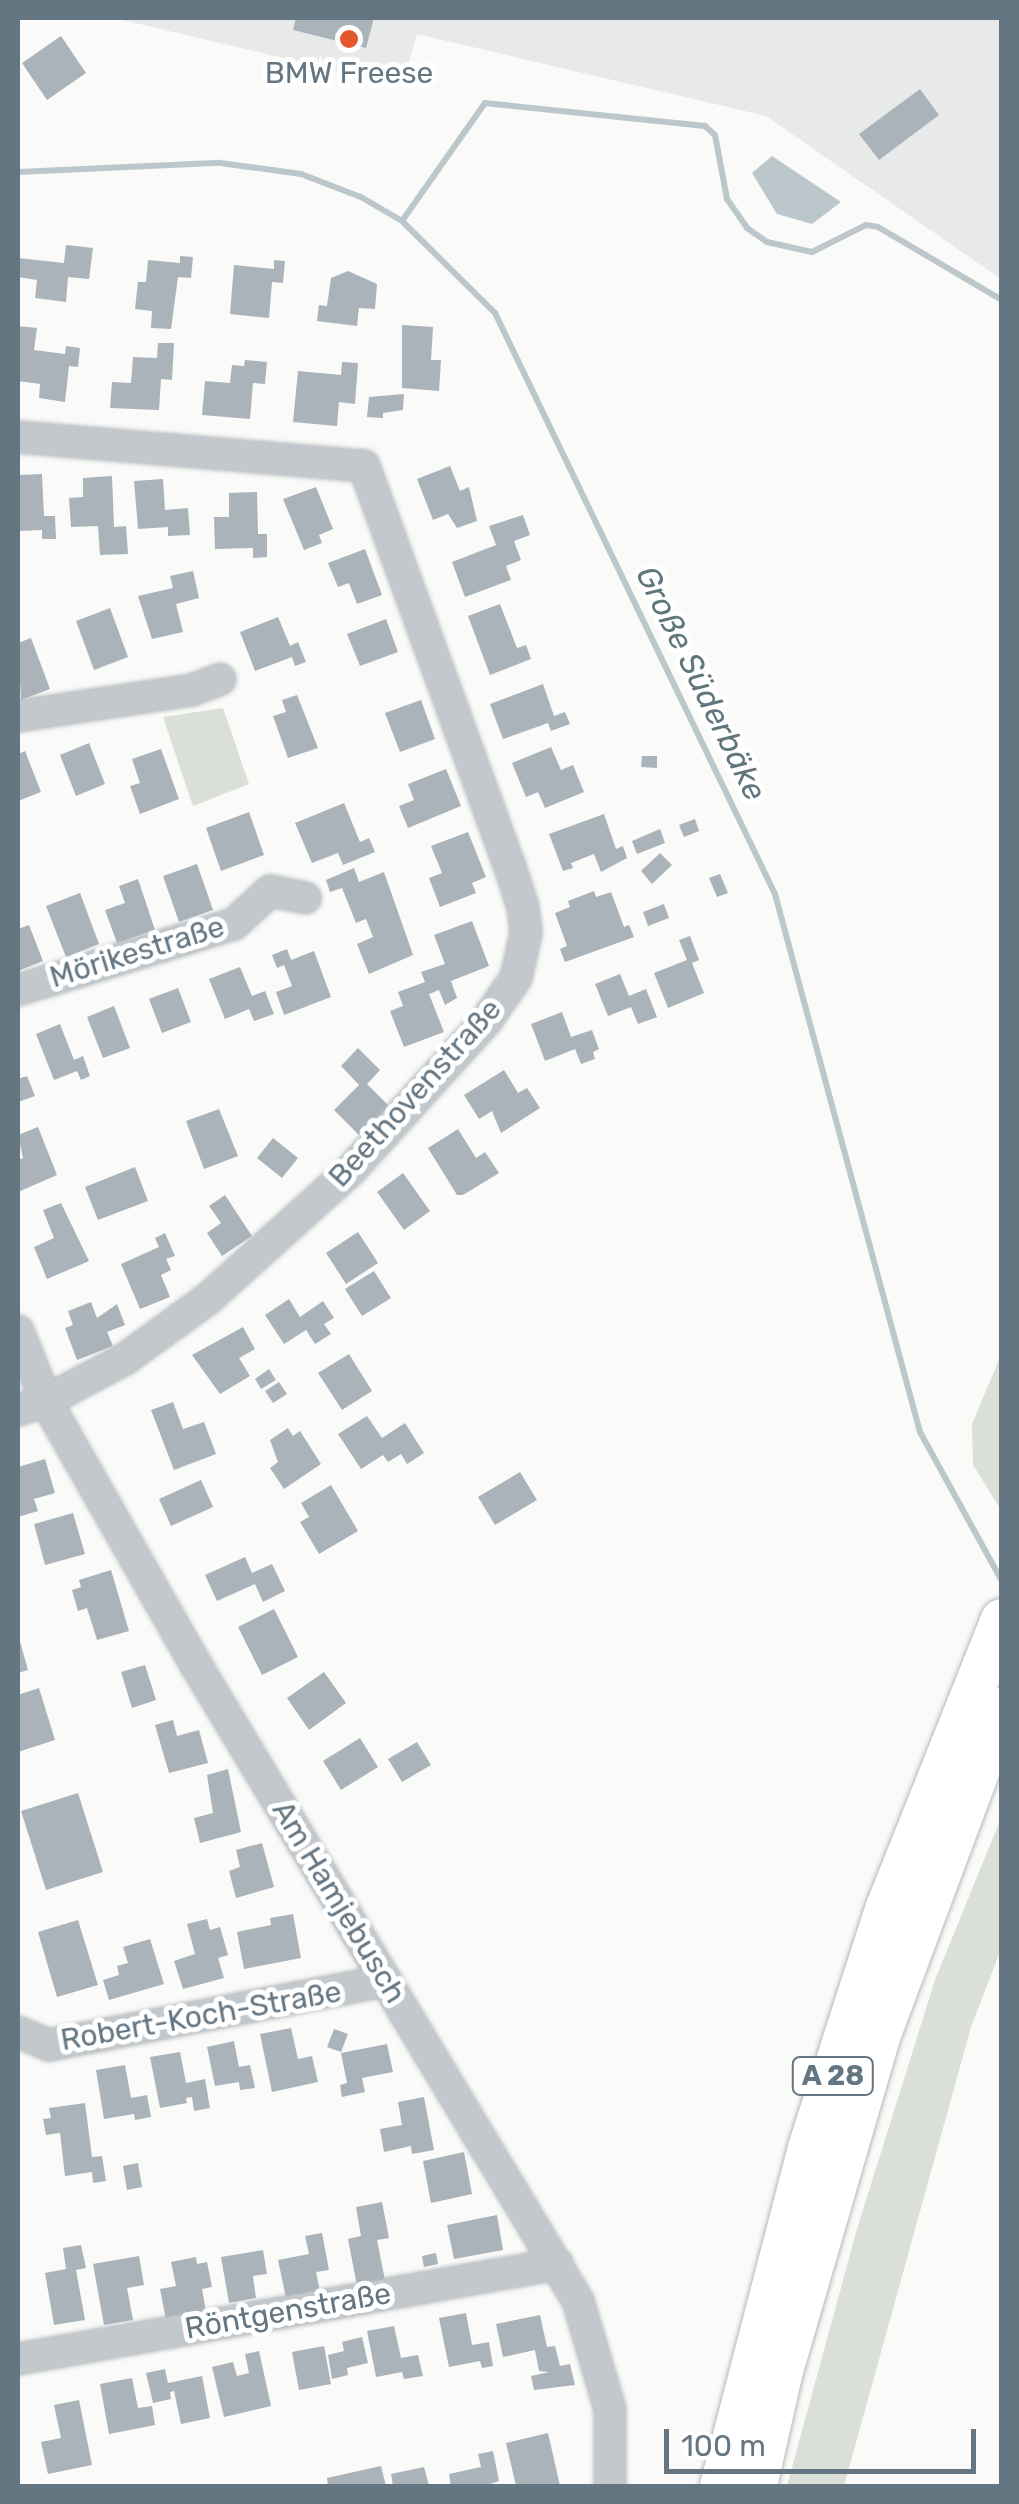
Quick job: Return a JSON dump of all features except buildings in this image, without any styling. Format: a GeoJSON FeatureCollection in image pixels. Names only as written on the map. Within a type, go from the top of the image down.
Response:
{"type":"FeatureCollection","features":[{"type":"Feature","properties":{"kind":"highway","name":"A 28"},"geometry":{"type":"LineString","coordinates":[[756,2486],[782,2370],[874,2054],[990,1692],[1002,1620]]}},
{"type":"Feature","properties":{"kind":"highway","name":"A 28"},"geometry":{"type":"LineString","coordinates":[[721,2486],[749,2366],[815,2129],[887,1907],[990,1692]]}},
{"type":"Feature","properties":{"kind":"street","name":"Beethovenstraße"},"geometry":{"type":"LineString","coordinates":[[18,437],[364,466],[523,906],[526,933],[516,978],[486,1021],[352,1170],[208,1298],[125,1359],[32,1406]]}},
{"type":"Feature","properties":{"kind":"street"},"geometry":{"type":"LineString","coordinates":[[18,716],[192,690],[220,679]]}},
{"type":"Feature","properties":{"kind":"street","name":"Mörikestraße"},"geometry":{"type":"LineString","coordinates":[[18,990],[234,924],[270,891],[305,898]]}},
{"type":"Feature","properties":{"kind":"street","name":"Am Hamjebusch"},"geometry":{"type":"LineString","coordinates":[[18,1331],[32,1406],[186,1648],[578,2301],[610,2409],[610,2486]]}},
{"type":"Feature","properties":{"kind":"street","name":"Robert-Koch-Straße"},"geometry":{"type":"LineString","coordinates":[[18,2032],[49,2045],[386,1981]]}},
{"type":"Feature","properties":{"kind":"street","name":"Röntgenstraße"},"geometry":{"type":"LineString","coordinates":[[18,2359],[558,2264]]}},
{"type":"Feature","properties":{"kind":"shaded area"},"geometry":{"type":"Polygon","coordinates":[[[114,18],[1001,18],[1001,279],[766,116],[417,34],[402,86],[114,18]]]}},
{"type":"Feature","properties":{"kind":"shaded area"},"geometry":{"type":"Polygon","coordinates":[[[772,156],[841,202],[812,224],[777,214],[752,173],[772,156]]]}},
{"type":"Feature","properties":{"kind":"shaded area"},"geometry":{"type":"Polygon","coordinates":[[[223,708],[249,784],[193,806],[163,717],[223,708]]]}},
{"type":"Feature","properties":{"kind":"shaded area"},"geometry":{"type":"Polygon","coordinates":[[[1001,1355],[1002,1510],[973,1465],[972,1424],[1001,1355]]]}},
{"type":"Feature","properties":{"kind":"shaded area"},"geometry":{"type":"Polygon","coordinates":[[[1001,1818],[1001,1949],[971,2027],[844,2486],[787,2486],[857,2229],[935,1980],[1001,1818]]]}},
{"type":"Feature","properties":{"kind":"waterway"},"geometry":{"type":"LineString","coordinates":[[402,221],[485,103],[705,126],[715,135],[727,199],[747,228],[767,242],[812,252],[866,225],[878,227],[1002,300]]}},
{"type":"Feature","properties":{"kind":"waterway","name":"Große Süderbäke"},"geometry":{"type":"LineString","coordinates":[[18,172],[220,163],[301,174],[361,197],[402,221],[495,313],[775,894],[920,1432],[1002,1581]]}},
{"type":"Feature","properties":{"kind":"place","name":"BMW Freese"},"geometry":{"type":"Point","coordinates":[349,39]}}]}
